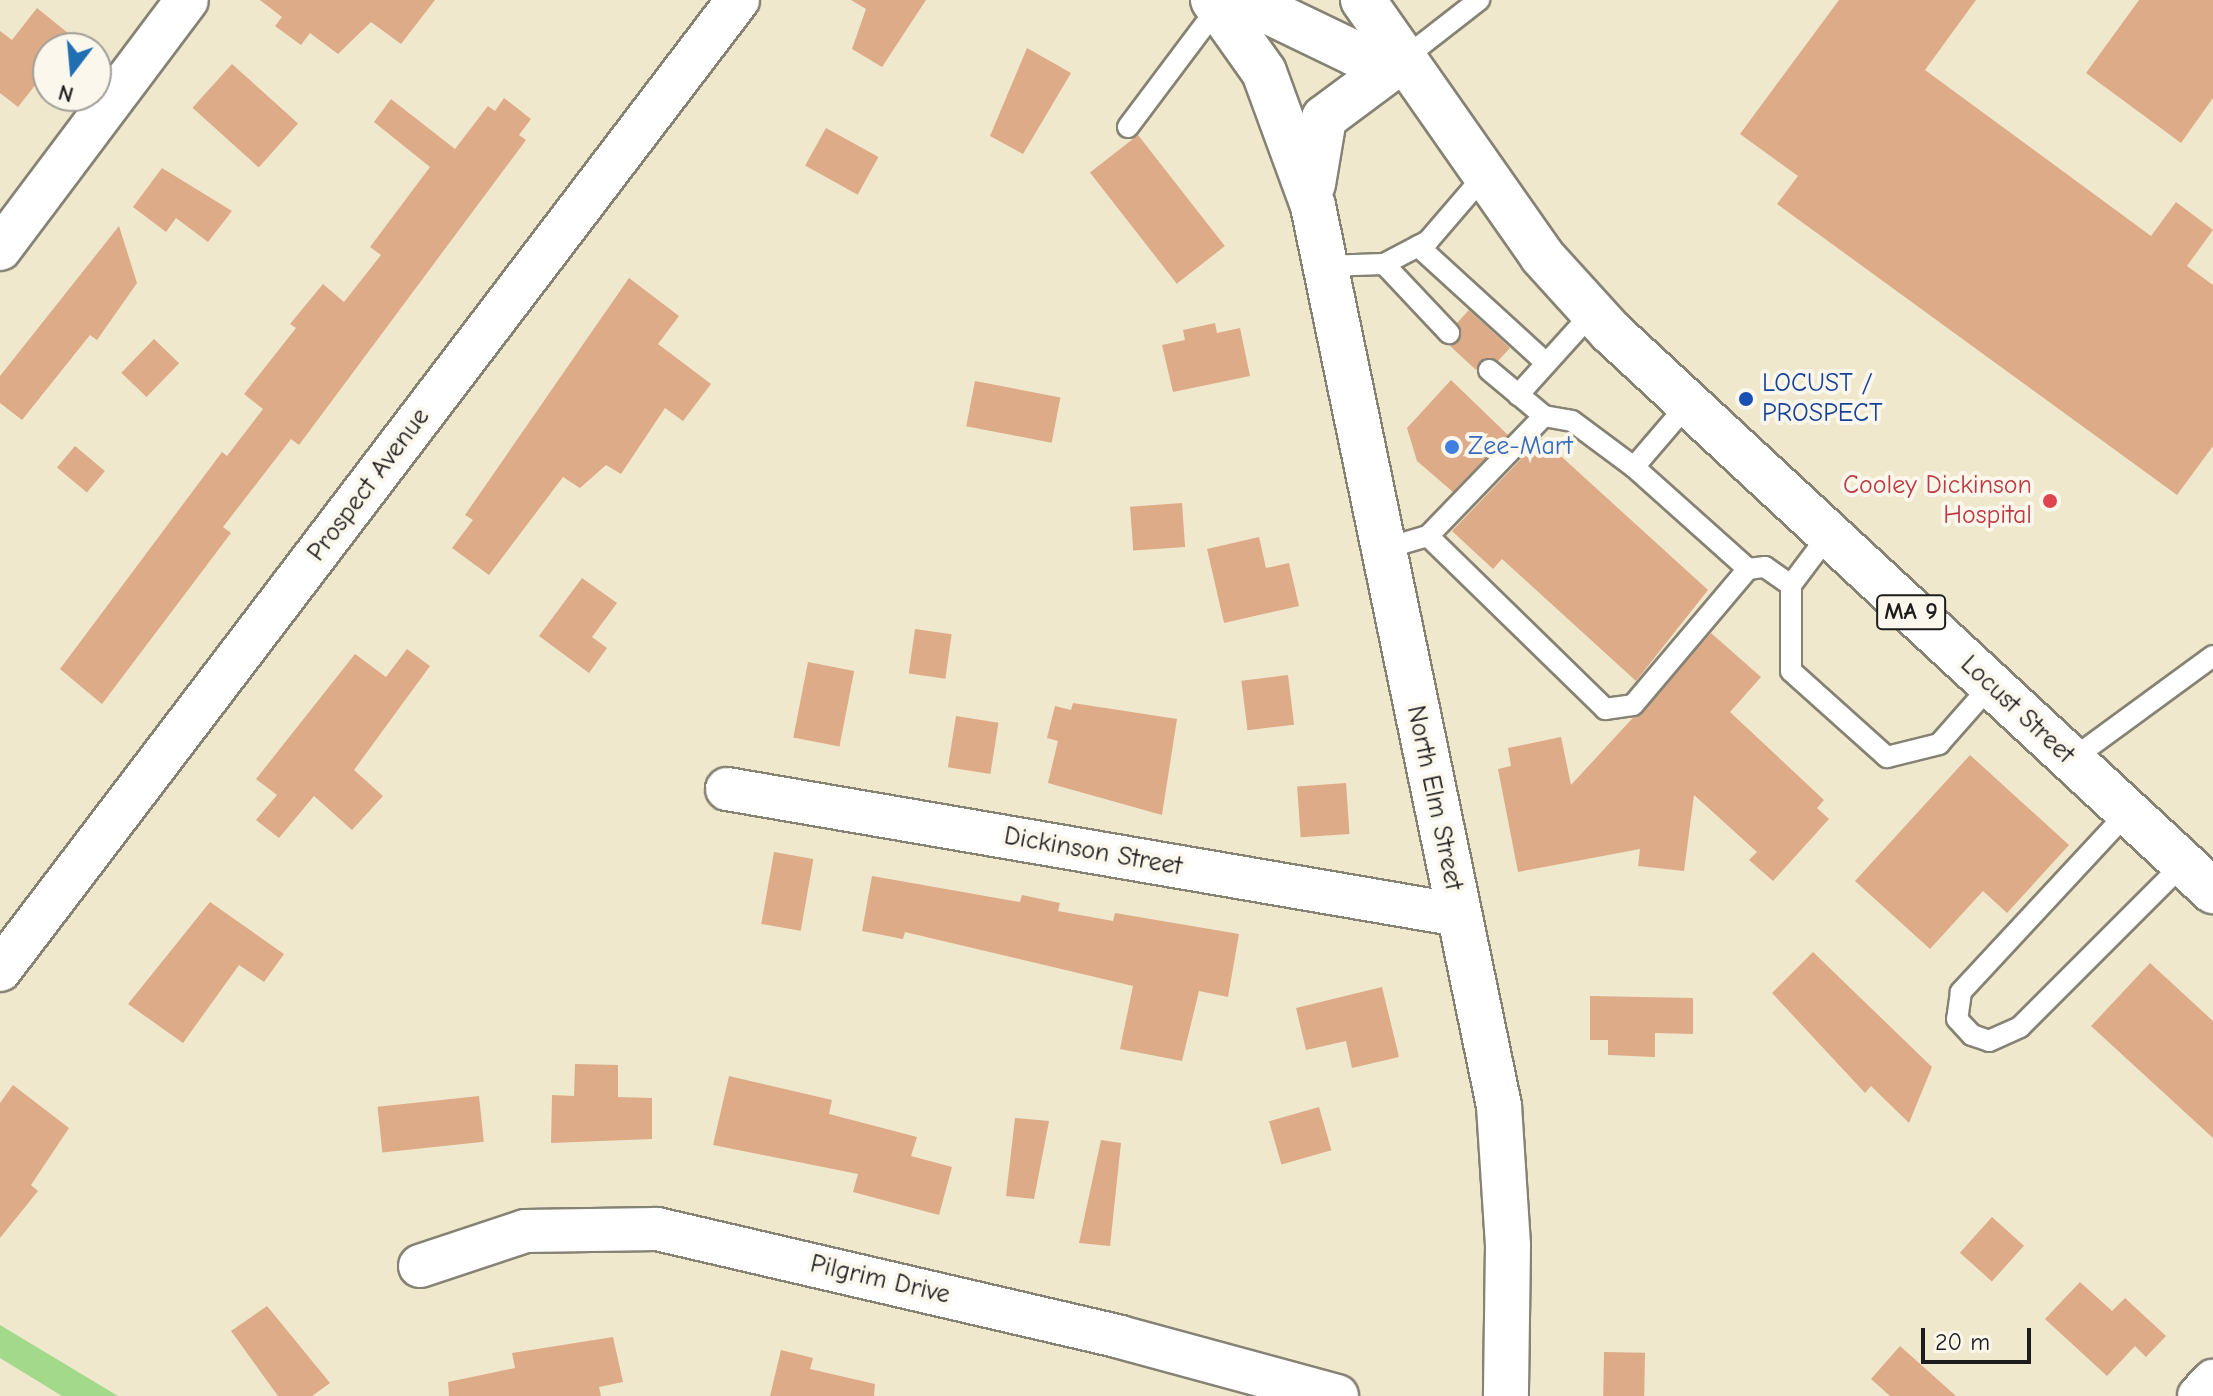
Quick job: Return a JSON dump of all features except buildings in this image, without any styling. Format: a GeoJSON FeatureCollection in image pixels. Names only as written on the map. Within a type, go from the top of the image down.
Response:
{"type":"FeatureCollection","features":[{"type":"Feature","properties":{"kind":"main road","name":"MA 9"},"geometry":{"type":"LineString","coordinates":[[1363,0],[1483,177],[1602,322]]}},
{"type":"Feature","properties":{"kind":"main road"},"geometry":{"type":"LineString","coordinates":[[1225,2],[1354,53],[1402,60]]}},
{"type":"Feature","properties":{"kind":"main road","name":"North Elm Street"},"geometry":{"type":"LineString","coordinates":[[1225,2],[1276,98],[1313,206],[1380,550],[1503,1130],[1506,1396]]}},
{"type":"Feature","properties":{"kind":"main road","name":"North Elm Street"},"geometry":{"type":"LineString","coordinates":[[1313,206],[1313,152],[1324,118],[1402,60]]}},
{"type":"Feature","properties":{"kind":"main road","name":"Locust Street"},"geometry":{"type":"LineString","coordinates":[[1602,322],[1827,537],[2204,879]]}},
{"type":"Feature","properties":{"kind":"street"},"geometry":{"type":"LineString","coordinates":[[0,249],[187,0]]}},
{"type":"Feature","properties":{"kind":"street","name":"Prospect Avenue"},"geometry":{"type":"LineString","coordinates":[[0,970],[738,0]]}},
{"type":"Feature","properties":{"kind":"street","name":"Dickinson Street"},"geometry":{"type":"LineString","coordinates":[[727,789],[1459,915]]}},
{"type":"Feature","properties":{"kind":"street","name":"Pilgrim Drive"},"geometry":{"type":"LineString","coordinates":[[420,1266],[525,1231],[657,1229],[1120,1337],[1337,1396]]}},
{"type":"Feature","properties":{"kind":"street"},"geometry":{"type":"LineString","coordinates":[[2199,1396],[2213,1381]]}},
{"type":"Feature","properties":{"kind":"lane"},"geometry":{"type":"LineString","coordinates":[[1402,60],[1479,0]]}},
{"type":"Feature","properties":{"kind":"lane"},"geometry":{"type":"LineString","coordinates":[[1128,127],[1225,2]]}},
{"type":"Feature","properties":{"kind":"lane"},"geometry":{"type":"LineString","coordinates":[[1325,266],[1384,264],[1418,246],[1483,177]]}},
{"type":"Feature","properties":{"kind":"lane"},"geometry":{"type":"LineString","coordinates":[[1418,246],[1546,363]]}},
{"type":"Feature","properties":{"kind":"lane"},"geometry":{"type":"LineString","coordinates":[[1384,264],[1449,333]]}},
{"type":"Feature","properties":{"kind":"lane"},"geometry":{"type":"LineString","coordinates":[[1518,395],[1546,363],[1602,322]]}},
{"type":"Feature","properties":{"kind":"lane"},"geometry":{"type":"LineString","coordinates":[[1489,370],[1544,416],[1572,421],[1634,467],[1748,569]]}},
{"type":"Feature","properties":{"kind":"lane"},"geometry":{"type":"LineString","coordinates":[[1634,467],[1688,404]]}},
{"type":"Feature","properties":{"kind":"lane"},"geometry":{"type":"LineString","coordinates":[[1380,550],[1428,536],[1544,416]]}},
{"type":"Feature","properties":{"kind":"lane"},"geometry":{"type":"LineString","coordinates":[[1428,536],[1605,709],[1633,705],[1748,569],[1765,567],[1791,585]]}},
{"type":"Feature","properties":{"kind":"lane"},"geometry":{"type":"LineString","coordinates":[[1827,537],[1791,585],[1791,671],[1887,757],[1939,744],[1991,685]]}},
{"type":"Feature","properties":{"kind":"lane"},"geometry":{"type":"LineString","coordinates":[[2071,760],[2213,656]]}},
{"type":"Feature","properties":{"kind":"lane"},"geometry":{"type":"LineString","coordinates":[[2128,812],[1961,992],[1957,1019],[1972,1035],[1989,1041],[2020,1027],[2204,879]]}},
{"type":"Feature","properties":{"kind":"green space"},"geometry":{"type":"Polygon","coordinates":[[[0,1325],[118,1396],[62,1396],[0,1358],[0,1325]]]}},
{"type":"Feature","properties":{"kind":"place","name":"LOCUST / PROSPECT"},"geometry":{"type":"Point","coordinates":[1746,399]}},
{"type":"Feature","properties":{"kind":"place","name":"Zee-Mart"},"geometry":{"type":"Point","coordinates":[1452,447]}},
{"type":"Feature","properties":{"kind":"place","name":"Cooley Dickinson Hospital"},"geometry":{"type":"Point","coordinates":[2050,501]}}]}
